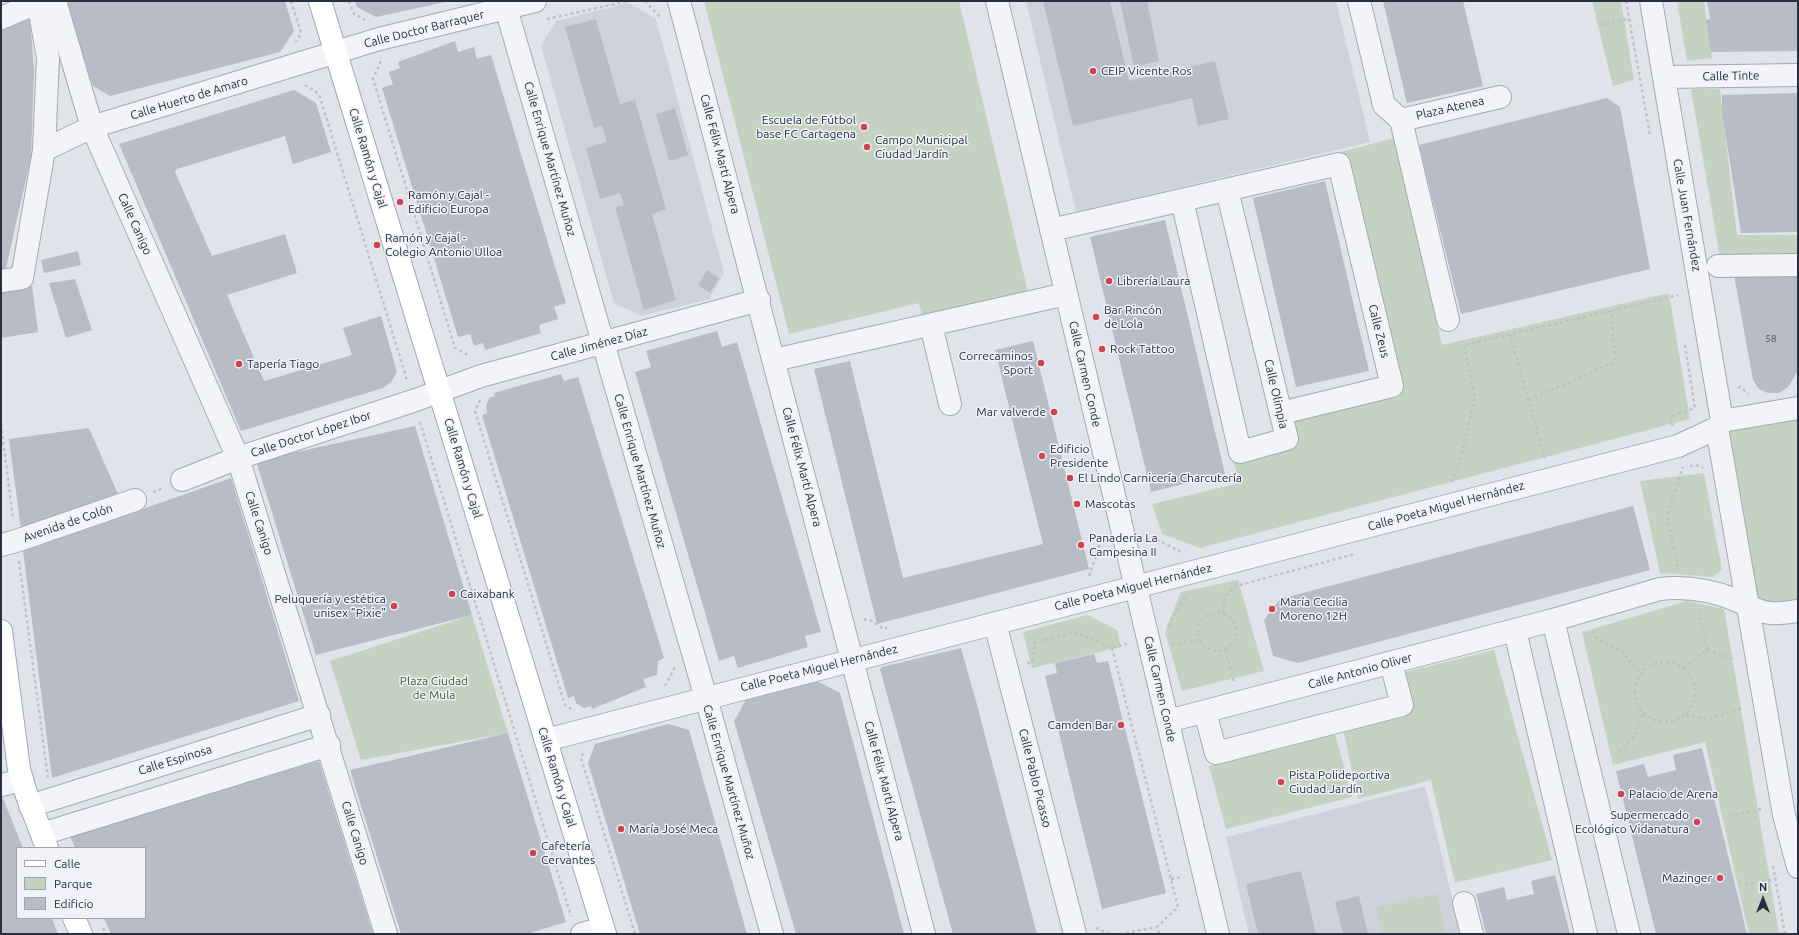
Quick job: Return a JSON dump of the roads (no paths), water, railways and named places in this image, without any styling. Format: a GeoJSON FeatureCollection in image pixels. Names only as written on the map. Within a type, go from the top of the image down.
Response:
{"type":"FeatureCollection","features":[{"type":"Feature","properties":{"kind":"main road","name":"Calle Ramón y Cajal"},"geometry":{"type":"LineString","coordinates":[[320,1],[604,931]]}},
{"type":"Feature","properties":{"kind":"main road"},"geometry":{"type":"LineString","coordinates":[[1,631],[22,780],[40,803],[44,841]]}},
{"type":"Feature","properties":{"kind":"main road"},"geometry":{"type":"LineString","coordinates":[[74,919],[81,934]]}},
{"type":"Feature","properties":{"kind":"street"},"geometry":{"type":"LineString","coordinates":[[1,18],[44,1],[48,58],[44,150],[22,278],[1,281]]}},
{"type":"Feature","properties":{"kind":"street","name":"Calle Canigo"},"geometry":{"type":"LineString","coordinates":[[44,1],[92,127],[238,458],[329,745],[386,934]]}},
{"type":"Feature","properties":{"kind":"street","name":"Calle Félix Martí Alpera"},"geometry":{"type":"LineString","coordinates":[[679,1],[759,300],[924,934]]}},
{"type":"Feature","properties":{"kind":"street","name":"Calle Carmen Conde"},"geometry":{"type":"LineString","coordinates":[[996,1],[1168,721],[1215,933]]}},
{"type":"Feature","properties":{"kind":"street"},"geometry":{"type":"LineString","coordinates":[[1358,1],[1384,105],[1401,120],[1448,320]]}},
{"type":"Feature","properties":{"kind":"street","name":"Calle Juan Fernández"},"geometry":{"type":"LineString","coordinates":[[1651,1],[1747,606],[1784,815],[1798,867]]}},
{"type":"Feature","properties":{"kind":"street","name":"Calle Doctor Barraquer"},"geometry":{"type":"LineString","coordinates":[[336,53],[379,39],[506,8],[538,11]]}},
{"type":"Feature","properties":{"kind":"street","name":"Calle Enrique Martínez Muñoz"},"geometry":{"type":"LineString","coordinates":[[506,8],[706,698],[772,934]]}},
{"type":"Feature","properties":{"kind":"street","name":"Calle Huerto de Amaro"},"geometry":{"type":"LineString","coordinates":[[44,150],[92,127],[336,53]]}},
{"type":"Feature","properties":{"kind":"street","name":"Calle Tinte"},"geometry":{"type":"LineString","coordinates":[[1664,77],[1798,75]]}},
{"type":"Feature","properties":{"kind":"street","name":"Plaza Atenea"},"geometry":{"type":"LineString","coordinates":[[1401,120],[1500,97]]}},
{"type":"Feature","properties":{"kind":"street","name":"Calle Zeus"},"geometry":{"type":"LineString","coordinates":[[1227,190],[1339,164],[1392,386],[1280,413]]}},
{"type":"Feature","properties":{"kind":"street"},"geometry":{"type":"LineString","coordinates":[[1051,230],[1227,190]]}},
{"type":"Feature","properties":{"kind":"street","name":"Calle Olimpia"},"geometry":{"type":"LineString","coordinates":[[1182,200],[1240,452],[1287,439],[1227,190]]}},
{"type":"Feature","properties":{"kind":"street"},"geometry":{"type":"LineString","coordinates":[[1718,266],[1798,265]]}},
{"type":"Feature","properties":{"kind":"street"},"geometry":{"type":"LineString","coordinates":[[774,360],[1066,294]]}},
{"type":"Feature","properties":{"kind":"street","name":"Calle Jiménez Díaz"},"geometry":{"type":"LineString","coordinates":[[440,391],[481,376],[759,300]]}},
{"type":"Feature","properties":{"kind":"street"},"geometry":{"type":"LineString","coordinates":[[930,325],[950,404]]}},
{"type":"Feature","properties":{"kind":"street","name":"Calle Doctor López Ibor"},"geometry":{"type":"LineString","coordinates":[[182,480],[238,458],[440,391]]}},
{"type":"Feature","properties":{"kind":"street","name":"Calle Poeta Miguel Hernández"},"geometry":{"type":"LineString","coordinates":[[546,740],[586,728],[1678,446],[1719,424],[1798,408]]}},
{"type":"Feature","properties":{"kind":"street","name":"Avenida de Colón"},"geometry":{"type":"LineString","coordinates":[[9,543],[135,500]]}},
{"type":"Feature","properties":{"kind":"street","name":"Calle Antonio Oliver"},"geometry":{"type":"LineString","coordinates":[[1168,721],[1515,631],[1660,589],[1674,587],[1703,590],[1726,596],[1747,606],[1770,613],[1798,611]]}},
{"type":"Feature","properties":{"kind":"street"},"geometry":{"type":"LineString","coordinates":[[1553,620],[1629,934]]}},
{"type":"Feature","properties":{"kind":"street","name":"Calle Pablo Picasso"},"geometry":{"type":"LineString","coordinates":[[995,623],[1075,934]]}},
{"type":"Feature","properties":{"kind":"street"},"geometry":{"type":"LineString","coordinates":[[1515,631],[1586,934]]}},
{"type":"Feature","properties":{"kind":"street"},"geometry":{"type":"LineString","coordinates":[[1205,712],[1216,754],[1402,705],[1391,663]]}},
{"type":"Feature","properties":{"kind":"street","name":"Calle Espinosa"},"geometry":{"type":"LineString","coordinates":[[40,803],[319,715]]}},
{"type":"Feature","properties":{"kind":"street"},"geometry":{"type":"LineString","coordinates":[[44,841],[329,745]]}},
{"type":"Feature","properties":{"kind":"street"},"geometry":{"type":"LineString","coordinates":[[1,785],[22,780]]}},
{"type":"Feature","properties":{"kind":"street"},"geometry":{"type":"LineString","coordinates":[[1464,903],[1472,934]]}},
{"type":"Feature","properties":{"kind":"street"},"geometry":{"type":"LineString","coordinates":[[577,927],[604,931]]}},
{"type":"Feature","properties":{"kind":"place","name":"CEIP Vicente Ros"},"geometry":{"type":"Point","coordinates":[1093,71]}},
{"type":"Feature","properties":{"kind":"place","name":"Escuela de Fútbol base FC Cartagena"},"geometry":{"type":"Point","coordinates":[864,127]}},
{"type":"Feature","properties":{"kind":"place","name":"Campo Municipal Ciudad Jardín"},"geometry":{"type":"Point","coordinates":[867,147]}},
{"type":"Feature","properties":{"kind":"place","name":"Ramón y Cajal - Edificio Europa"},"geometry":{"type":"Point","coordinates":[400,202]}},
{"type":"Feature","properties":{"kind":"place","name":"Ramón y Cajal - Colegio Antonio Ulloa"},"geometry":{"type":"Point","coordinates":[377,245]}},
{"type":"Feature","properties":{"kind":"place","name":"Librería Laura"},"geometry":{"type":"Point","coordinates":[1109,281]}},
{"type":"Feature","properties":{"kind":"place","name":"Bar Rincón de Lola"},"geometry":{"type":"Point","coordinates":[1096,317]}},
{"type":"Feature","properties":{"kind":"place","name":"Rock Tattoo"},"geometry":{"type":"Point","coordinates":[1102,349]}},
{"type":"Feature","properties":{"kind":"place","name":"Correcaminos Sport"},"geometry":{"type":"Point","coordinates":[1041,363]}},
{"type":"Feature","properties":{"kind":"place","name":"Tapería Tiago"},"geometry":{"type":"Point","coordinates":[239,364]}},
{"type":"Feature","properties":{"kind":"place","name":"Mar valverde"},"geometry":{"type":"Point","coordinates":[1054,412]}},
{"type":"Feature","properties":{"kind":"place","name":"Edificio Presidente"},"geometry":{"type":"Point","coordinates":[1042,456]}},
{"type":"Feature","properties":{"kind":"place","name":"El Lindo Carnicería Charcutería"},"geometry":{"type":"Point","coordinates":[1070,478]}},
{"type":"Feature","properties":{"kind":"place","name":"Mascotas"},"geometry":{"type":"Point","coordinates":[1077,504]}},
{"type":"Feature","properties":{"kind":"place","name":"Panadería La Campesina II"},"geometry":{"type":"Point","coordinates":[1081,545]}},
{"type":"Feature","properties":{"kind":"place","name":"Caixabank"},"geometry":{"type":"Point","coordinates":[452,594]}},
{"type":"Feature","properties":{"kind":"place","name":"Peluquería y estética unisex \"Pixie\""},"geometry":{"type":"Point","coordinates":[394,606]}},
{"type":"Feature","properties":{"kind":"place","name":"María Cecilia Moreno 12H"},"geometry":{"type":"Point","coordinates":[1272,609]}},
{"type":"Feature","properties":{"kind":"place","name":"Camden Bar"},"geometry":{"type":"Point","coordinates":[1121,725]}},
{"type":"Feature","properties":{"kind":"place","name":"Pista Polideportiva Ciudad Jardín"},"geometry":{"type":"Point","coordinates":[1281,782]}},
{"type":"Feature","properties":{"kind":"place","name":"Palacio de Arena"},"geometry":{"type":"Point","coordinates":[1621,794]}},
{"type":"Feature","properties":{"kind":"place","name":"Supermercado Ecológico Vidanatura"},"geometry":{"type":"Point","coordinates":[1697,822]}},
{"type":"Feature","properties":{"kind":"place","name":"María José Meca"},"geometry":{"type":"Point","coordinates":[621,829]}},
{"type":"Feature","properties":{"kind":"place","name":"Cafetería Cervantes"},"geometry":{"type":"Point","coordinates":[533,853]}},
{"type":"Feature","properties":{"kind":"place","name":"Mazinger"},"geometry":{"type":"Point","coordinates":[1720,878]}},
{"type":"Feature","properties":{"kind":"park label","name":"Plaza Ciudad de Mula"},"geometry":{"type":"Point","coordinates":[434,688]}}]}
